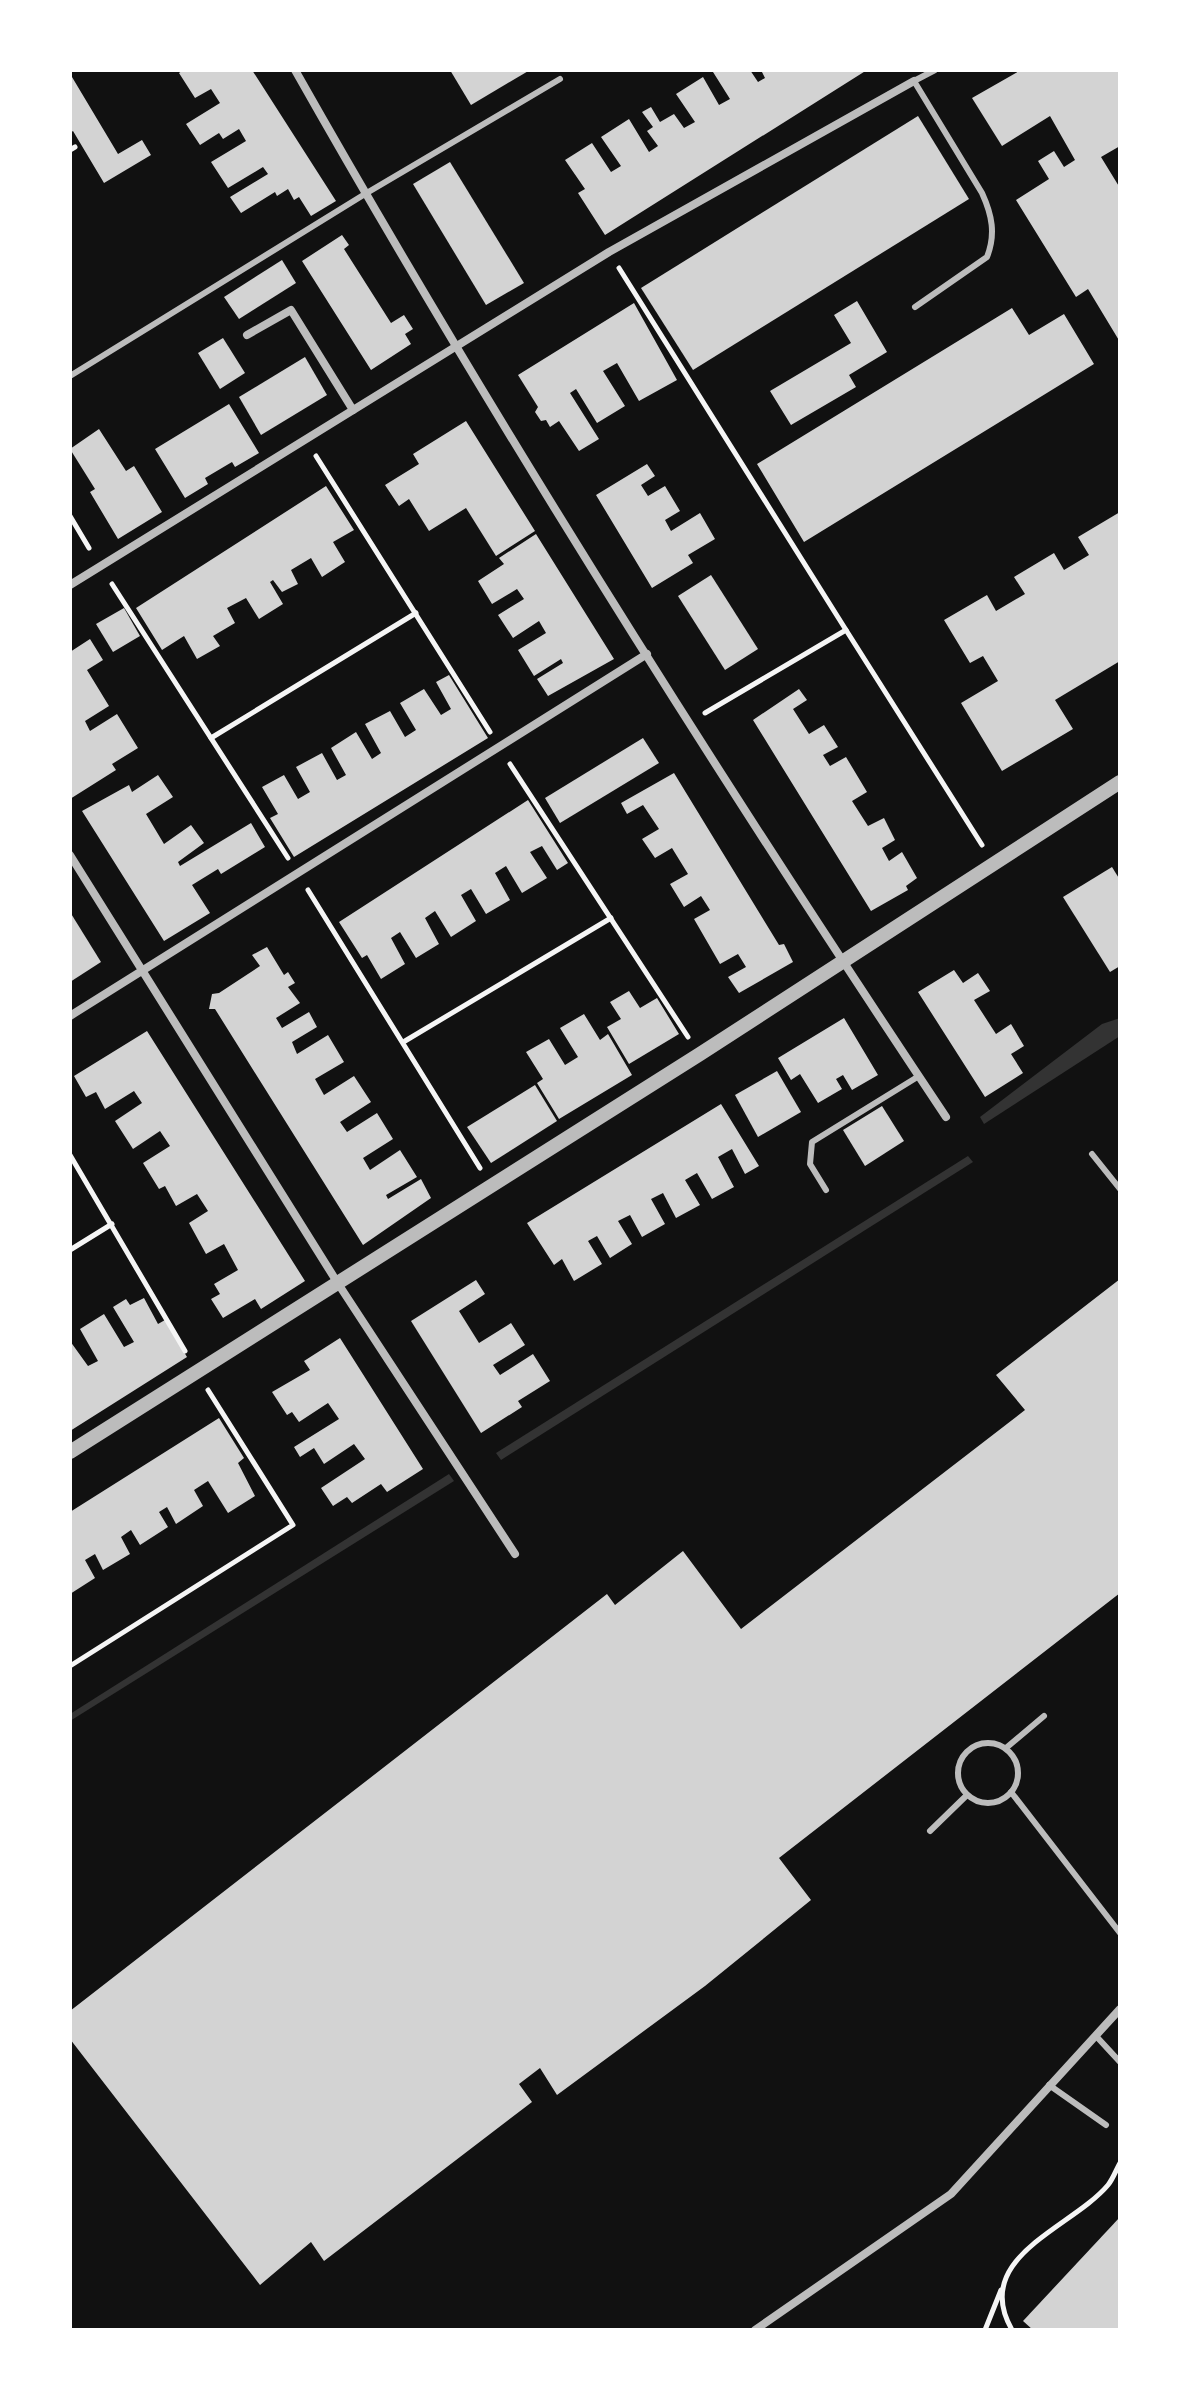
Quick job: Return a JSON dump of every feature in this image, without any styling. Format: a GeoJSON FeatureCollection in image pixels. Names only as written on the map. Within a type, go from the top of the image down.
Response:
{"type":"FeatureCollection","features":[{"type":"Feature","properties":{"kind":"street"},"geometry":{"type":"LineString","coordinates":[[295,70],[455,345],[647,654],[843,962],[946,1117]]}},
{"type":"Feature","properties":{"kind":"street"},"geometry":{"type":"LineString","coordinates":[[70,585],[609,252],[914,81]]}},
{"type":"Feature","properties":{"kind":"street"},"geometry":{"type":"LineString","coordinates":[[247,335],[291,310],[353,410]]}},
{"type":"Feature","properties":{"kind":"street"},"geometry":{"type":"LineString","coordinates":[[70,1016],[647,654]]}},
{"type":"Feature","properties":{"kind":"street"},"geometry":{"type":"LineString","coordinates":[[70,1452],[700,1054],[1120,782]]}},
{"type":"Feature","properties":{"kind":"street"},"geometry":{"type":"LineString","coordinates":[[70,855],[337,1282],[515,1554]]}},
{"type":"Feature","properties":{"kind":"street"},"geometry":{"type":"LineString","coordinates":[[755,2330],[951,2194],[1120,2009]]}},
{"type":"Feature","properties":{"kind":"lane"},"geometry":{"type":"LineString","coordinates":[[915,307],[987,257],[993,229],[982,193],[914,81],[935,70]]}},
{"type":"Feature","properties":{"kind":"lane"},"geometry":{"type":"LineString","coordinates":[[70,376],[365,194],[560,79]]}},
{"type":"Feature","properties":{"kind":"lane"},"geometry":{"type":"LineString","coordinates":[[826,1190],[810,1164],[812,1142],[919,1076]]}},
{"type":"Feature","properties":{"kind":"lane"},"geometry":{"type":"LineString","coordinates":[[1092,1154],[1120,1189]]}},
{"type":"Feature","properties":{"kind":"lane"},"geometry":{"type":"LineString","coordinates":[[1006,1748],[1044,1716]]}},
{"type":"Feature","properties":{"kind":"lane"},"geometry":{"type":"LineString","coordinates":[[989,1743],[1006,1748],[1017,1768],[1018,1778],[1011,1792],[997,1802],[986,1803],[967,1795],[958,1775],[967,1752],[989,1743]]}},
{"type":"Feature","properties":{"kind":"lane"},"geometry":{"type":"LineString","coordinates":[[1011,1792],[1120,1933]]}},
{"type":"Feature","properties":{"kind":"lane"},"geometry":{"type":"LineString","coordinates":[[930,1831],[967,1795]]}},
{"type":"Feature","properties":{"kind":"lane"},"geometry":{"type":"LineString","coordinates":[[1096,2036],[1120,2062]]}},
{"type":"Feature","properties":{"kind":"lane"},"geometry":{"type":"LineString","coordinates":[[1049,2085],[1106,2125]]}},
{"type":"Feature","properties":{"kind":"path"},"geometry":{"type":"LineString","coordinates":[[609,252],[993,864]]}},
{"type":"Feature","properties":{"kind":"path"},"geometry":{"type":"LineString","coordinates":[[305,439],[700,1054]]}},
{"type":"Feature","properties":{"kind":"path"},"geometry":{"type":"LineString","coordinates":[[70,516],[405,1041],[490,1186]]}},
{"type":"Feature","properties":{"kind":"path"},"geometry":{"type":"LineString","coordinates":[[211,738],[416,613]]}},
{"type":"Feature","properties":{"kind":"path"},"geometry":{"type":"LineString","coordinates":[[690,721],[846,630]]}},
{"type":"Feature","properties":{"kind":"path"},"geometry":{"type":"LineString","coordinates":[[405,1041],[611,918]]}},
{"type":"Feature","properties":{"kind":"path"},"geometry":{"type":"LineString","coordinates":[[70,1155],[197,1372],[293,1525],[70,1666]]}},
{"type":"Feature","properties":{"kind":"path"},"geometry":{"type":"LineString","coordinates":[[70,1250],[112,1224]]}},
{"type":"Feature","properties":{"kind":"path"},"geometry":{"type":"LineString","coordinates":[[985,2330],[1019,2253],[1108,2185],[1120,2163]]}},
{"type":"Feature","properties":{"kind":"path"},"geometry":{"type":"LineString","coordinates":[[1002,2289],[1012,2330]]}},
{"type":"Feature","properties":{"kind":"shaded area"},"geometry":{"type":"Polygon","coordinates":[[[1120,1018],[1120,1036],[984,1124],[980,1117],[1102,1024],[1120,1018]]]}},
{"type":"Feature","properties":{"kind":"shaded area"},"geometry":{"type":"Polygon","coordinates":[[[968,1156],[973,1162],[501,1460],[496,1453],[968,1156]]]}},
{"type":"Feature","properties":{"kind":"shaded area"},"geometry":{"type":"Polygon","coordinates":[[[449,1474],[454,1481],[70,1721],[70,1714],[449,1474]]]}},
{"type":"Feature","properties":{"kind":"building"},"geometry":{"type":"Polygon","coordinates":[[[183,70],[252,70],[336,201],[311,216],[299,197],[294,200],[288,189],[277,196],[275,192],[241,213],[230,197],[268,174],[263,167],[228,188],[211,162],[246,141],[239,129],[223,139],[219,133],[200,145],[186,124],[220,103],[211,89],[195,98],[179,73],[183,70]]]}},
{"type":"Feature","properties":{"kind":"building"},"geometry":{"type":"Polygon","coordinates":[[[450,70],[530,70],[471,105],[450,70]]]}},
{"type":"Feature","properties":{"kind":"building"},"geometry":{"type":"Polygon","coordinates":[[[750,70],[758,82],[765,78],[761,70],[867,70],[605,235],[578,193],[585,189],[565,160],[592,143],[611,172],[621,166],[601,137],[629,119],[649,152],[658,146],[647,131],[653,127],[642,112],[651,107],[660,122],[674,114],[684,128],[695,122],[676,94],[703,77],[719,105],[730,99],[713,72],[750,70]]]}},
{"type":"Feature","properties":{"kind":"building"},"geometry":{"type":"Polygon","coordinates":[[[1021,70],[1120,70],[1120,146],[1101,157],[1120,188],[1120,342],[1088,289],[1076,297],[1016,200],[1049,179],[1038,161],[1054,151],[1064,167],[1075,160],[1050,116],[1002,146],[972,98],[1021,70]]]}},
{"type":"Feature","properties":{"kind":"building"},"geometry":{"type":"Polygon","coordinates":[[[72,77],[118,154],[142,140],[151,155],[104,183],[73,131],[70,133],[72,77]]]}},
{"type":"Feature","properties":{"kind":"building"},"geometry":{"type":"Polygon","coordinates":[[[918,116],[969,199],[693,370],[641,288],[918,116]]]}},
{"type":"Feature","properties":{"kind":"building"},"geometry":{"type":"Polygon","coordinates":[[[450,162],[524,283],[486,305],[413,184],[450,162]]]}},
{"type":"Feature","properties":{"kind":"building"},"geometry":{"type":"Polygon","coordinates":[[[342,235],[349,245],[344,249],[391,323],[404,315],[413,329],[405,334],[411,344],[371,370],[302,261],[342,235]]]}},
{"type":"Feature","properties":{"kind":"building"},"geometry":{"type":"Polygon","coordinates":[[[282,260],[296,283],[239,319],[224,297],[282,260]]]}},
{"type":"Feature","properties":{"kind":"building"},"geometry":{"type":"Polygon","coordinates":[[[857,301],[887,352],[849,375],[856,387],[791,425],[770,391],[851,343],[834,315],[857,301]]]}},
{"type":"Feature","properties":{"kind":"building"},"geometry":{"type":"Polygon","coordinates":[[[634,303],[677,380],[639,401],[617,363],[603,371],[625,406],[597,423],[576,389],[570,393],[599,439],[579,451],[559,421],[550,427],[546,420],[541,421],[535,412],[538,407],[518,375],[634,303]]]}},
{"type":"Feature","properties":{"kind":"building"},"geometry":{"type":"Polygon","coordinates":[[[1012,308],[1029,335],[1064,314],[1094,364],[804,542],[757,464],[1012,308]]]}},
{"type":"Feature","properties":{"kind":"building"},"geometry":{"type":"Polygon","coordinates":[[[223,338],[245,373],[220,389],[198,353],[223,338]]]}},
{"type":"Feature","properties":{"kind":"building"},"geometry":{"type":"Polygon","coordinates":[[[305,357],[327,395],[261,435],[239,397],[305,357]]]}},
{"type":"Feature","properties":{"kind":"building"},"geometry":{"type":"Polygon","coordinates":[[[229,404],[259,453],[235,467],[232,462],[205,478],[208,484],[185,498],[155,449],[229,404]]]}},
{"type":"Feature","properties":{"kind":"building"},"geometry":{"type":"Polygon","coordinates":[[[466,421],[535,531],[496,556],[466,508],[429,531],[409,499],[399,506],[385,485],[419,464],[413,454],[466,421]]]}},
{"type":"Feature","properties":{"kind":"building"},"geometry":{"type":"Polygon","coordinates":[[[99,429],[126,471],[134,466],[162,512],[118,539],[90,492],[95,489],[70,449],[99,429]]]}},
{"type":"Feature","properties":{"kind":"building"},"geometry":{"type":"Polygon","coordinates":[[[647,464],[655,476],[641,485],[648,496],[665,486],[680,511],[665,520],[671,531],[700,513],[715,539],[688,555],[693,563],[652,588],[596,495],[647,464]]]}},
{"type":"Feature","properties":{"kind":"building"},"geometry":{"type":"Polygon","coordinates":[[[326,486],[354,530],[333,542],[345,562],[322,577],[311,558],[291,570],[298,584],[282,592],[273,580],[270,582],[283,604],[259,619],[246,598],[227,608],[235,623],[213,636],[220,646],[197,659],[184,636],[162,650],[136,608],[326,486]]]}},
{"type":"Feature","properties":{"kind":"building"},"geometry":{"type":"Polygon","coordinates":[[[1120,512],[1120,661],[1055,700],[1073,729],[1002,771],[961,703],[998,681],[983,656],[970,663],[944,620],[987,595],[996,611],[1025,594],[1014,577],[1054,553],[1064,570],[1089,555],[1078,537],[1120,512]]]}},
{"type":"Feature","properties":{"kind":"building"},"geometry":{"type":"Polygon","coordinates":[[[536,534],[614,659],[548,696],[537,679],[563,663],[561,659],[534,676],[518,650],[546,633],[539,621],[513,638],[498,615],[524,599],[517,589],[492,604],[478,581],[504,564],[499,558],[536,534]]]}},
{"type":"Feature","properties":{"kind":"building"},"geometry":{"type":"Polygon","coordinates":[[[711,575],[758,649],[725,670],[678,596],[711,575]]]}},
{"type":"Feature","properties":{"kind":"building"},"geometry":{"type":"Polygon","coordinates":[[[124,608],[140,636],[113,652],[96,624],[124,608]]]}},
{"type":"Feature","properties":{"kind":"building"},"geometry":{"type":"Polygon","coordinates":[[[90,639],[103,660],[87,670],[109,706],[85,721],[90,731],[117,714],[138,748],[112,764],[116,770],[70,799],[70,652],[90,639]]]}},
{"type":"Feature","properties":{"kind":"building"},"geometry":{"type":"Polygon","coordinates":[[[449,675],[488,738],[294,857],[270,818],[278,814],[262,787],[284,775],[298,799],[310,792],[296,767],[322,753],[337,780],[346,775],[331,748],[356,732],[372,759],[381,753],[365,724],[390,711],[405,737],[416,730],[400,703],[424,689],[441,715],[451,709],[436,682],[449,675]]]}},
{"type":"Feature","properties":{"kind":"building"},"geometry":{"type":"Polygon","coordinates":[[[799,689],[807,700],[793,709],[809,734],[824,725],[838,747],[823,755],[830,766],[846,757],[867,792],[852,801],[868,826],[884,818],[895,840],[882,848],[889,861],[902,852],[917,878],[906,886],[908,890],[871,911],[753,720],[799,689]]]}},
{"type":"Feature","properties":{"kind":"building"},"geometry":{"type":"Polygon","coordinates":[[[643,738],[659,763],[560,823],[545,798],[643,738]]]}},
{"type":"Feature","properties":{"kind":"building"},"geometry":{"type":"Polygon","coordinates":[[[674,773],[779,945],[784,944],[793,962],[739,993],[728,977],[746,967],[738,954],[720,964],[694,919],[710,910],[701,896],[684,907],[670,884],[688,874],[672,848],[655,858],[642,839],[659,829],[643,805],[627,814],[621,803],[674,773]]]}},
{"type":"Feature","properties":{"kind":"building"},"geometry":{"type":"Polygon","coordinates":[[[158,775],[173,797],[146,814],[164,844],[191,825],[204,843],[178,862],[180,866],[251,823],[265,847],[221,874],[218,869],[192,885],[210,913],[164,941],[82,811],[129,785],[132,792],[158,775]]]}},
{"type":"Feature","properties":{"kind":"building"},"geometry":{"type":"Polygon","coordinates":[[[528,800],[568,863],[557,870],[542,846],[530,852],[547,878],[522,893],[506,866],[495,873],[510,900],[486,914],[471,889],[461,895],[476,921],[451,937],[435,911],[425,918],[439,944],[416,958],[400,932],[391,938],[405,964],[381,979],[367,955],[362,958],[339,922],[528,800]]]}},
{"type":"Feature","properties":{"kind":"building"},"geometry":{"type":"Polygon","coordinates":[[[1112,867],[1120,880],[1120,966],[1110,972],[1063,897],[1112,867]]]}},
{"type":"Feature","properties":{"kind":"building"},"geometry":{"type":"Polygon","coordinates":[[[70,912],[101,962],[70,982],[70,912]]]}},
{"type":"Feature","properties":{"kind":"building"},"geometry":{"type":"Polygon","coordinates":[[[267,947],[284,975],[288,972],[295,983],[288,987],[300,1003],[276,1018],[282,1028],[309,1012],[317,1027],[292,1042],[297,1054],[328,1035],[344,1062],[315,1079],[324,1095],[354,1076],[371,1102],[340,1122],[347,1132],[377,1113],[393,1139],[363,1158],[370,1170],[400,1150],[417,1177],[386,1195],[388,1199],[421,1179],[431,1198],[363,1245],[215,1009],[209,1009],[212,994],[219,993],[260,966],[252,955],[267,947]]]}},
{"type":"Feature","properties":{"kind":"building"},"geometry":{"type":"Polygon","coordinates":[[[954,970],[963,983],[978,973],[990,991],[974,1000],[996,1034],[1011,1024],[1024,1046],[1011,1054],[1023,1073],[985,1097],[918,992],[954,970]]]}},
{"type":"Feature","properties":{"kind":"building"},"geometry":{"type":"Polygon","coordinates":[[[629,991],[640,1008],[657,998],[679,1034],[629,1064],[607,1027],[621,1019],[610,1002],[629,991]]]}},
{"type":"Feature","properties":{"kind":"building"},"geometry":{"type":"Polygon","coordinates":[[[584,1014],[600,1040],[608,1034],[632,1075],[559,1119],[537,1083],[543,1079],[526,1052],[549,1039],[565,1065],[578,1057],[560,1028],[584,1014]]]}},
{"type":"Feature","properties":{"kind":"building"},"geometry":{"type":"Polygon","coordinates":[[[844,1018],[878,1075],[852,1090],[843,1075],[836,1079],[842,1089],[818,1103],[800,1074],[791,1080],[778,1058],[844,1018]]]}},
{"type":"Feature","properties":{"kind":"building"},"geometry":{"type":"Polygon","coordinates":[[[147,1031],[305,1281],[261,1309],[255,1299],[223,1318],[211,1299],[220,1294],[214,1284],[238,1270],[224,1244],[206,1254],[189,1223],[208,1211],[197,1194],[176,1206],[165,1186],[159,1189],[143,1163],[170,1146],[160,1131],[133,1149],[115,1121],[142,1103],[134,1091],[105,1109],[96,1092],[86,1097],[74,1076],[147,1031]]]}},
{"type":"Feature","properties":{"kind":"building"},"geometry":{"type":"Polygon","coordinates":[[[777,1071],[801,1112],[758,1137],[735,1095],[777,1071]]]}},
{"type":"Feature","properties":{"kind":"building"},"geometry":{"type":"Polygon","coordinates":[[[535,1085],[557,1121],[491,1163],[467,1127],[535,1085]]]}},
{"type":"Feature","properties":{"kind":"building"},"geometry":{"type":"Polygon","coordinates":[[[721,1104],[759,1166],[745,1174],[732,1149],[718,1157],[734,1187],[712,1199],[697,1173],[685,1180],[700,1205],[676,1218],[663,1193],[651,1199],[665,1224],[642,1237],[630,1215],[618,1221],[632,1244],[610,1258],[597,1236],[588,1241],[602,1264],[574,1281],[562,1259],[554,1265],[527,1223],[721,1104]]]}},
{"type":"Feature","properties":{"kind":"building"},"geometry":{"type":"Polygon","coordinates":[[[882,1106],[904,1141],[865,1166],[843,1130],[882,1106]]]}},
{"type":"Feature","properties":{"kind":"building"},"geometry":{"type":"Polygon","coordinates":[[[1120,1279],[1120,1593],[779,1858],[811,1900],[705,1986],[557,2095],[540,2068],[519,2084],[532,2102],[324,2261],[311,2242],[260,2285],[70,2039],[70,2011],[607,1594],[615,1605],[683,1551],[741,1629],[1025,1410],[996,1375],[1120,1279]]]}},
{"type":"Feature","properties":{"kind":"building"},"geometry":{"type":"Polygon","coordinates":[[[476,1280],[485,1294],[459,1311],[479,1343],[511,1323],[525,1345],[493,1365],[500,1375],[533,1354],[550,1381],[518,1401],[522,1407],[481,1433],[411,1321],[476,1280]]]}},
{"type":"Feature","properties":{"kind":"building"},"geometry":{"type":"Polygon","coordinates":[[[144,1298],[158,1324],[165,1320],[187,1357],[70,1431],[70,1341],[88,1366],[98,1361],[80,1329],[104,1314],[124,1347],[134,1342],[113,1307],[126,1299],[130,1305],[144,1298]]]}},
{"type":"Feature","properties":{"kind":"building"},"geometry":{"type":"Polygon","coordinates":[[[340,1338],[423,1469],[387,1492],[381,1484],[352,1503],[347,1497],[333,1506],[321,1488],[365,1459],[354,1444],[324,1464],[314,1448],[300,1457],[294,1447],[339,1419],[328,1403],[299,1422],[292,1412],[287,1415],[272,1392],[310,1370],[304,1361],[340,1338]]]}},
{"type":"Feature","properties":{"kind":"building"},"geometry":{"type":"Polygon","coordinates":[[[219,1418],[244,1458],[238,1463],[255,1496],[228,1513],[208,1481],[194,1490],[203,1506],[176,1524],[167,1507],[159,1512],[168,1527],[140,1545],[131,1530],[121,1537],[130,1554],[103,1570],[95,1554],[85,1560],[95,1578],[70,1594],[70,1512],[219,1418]]]}},
{"type":"Feature","properties":{"kind":"building"},"geometry":{"type":"Polygon","coordinates":[[[1120,2217],[1120,2330],[1033,2330],[1023,2321],[1120,2217]]]}}]}
